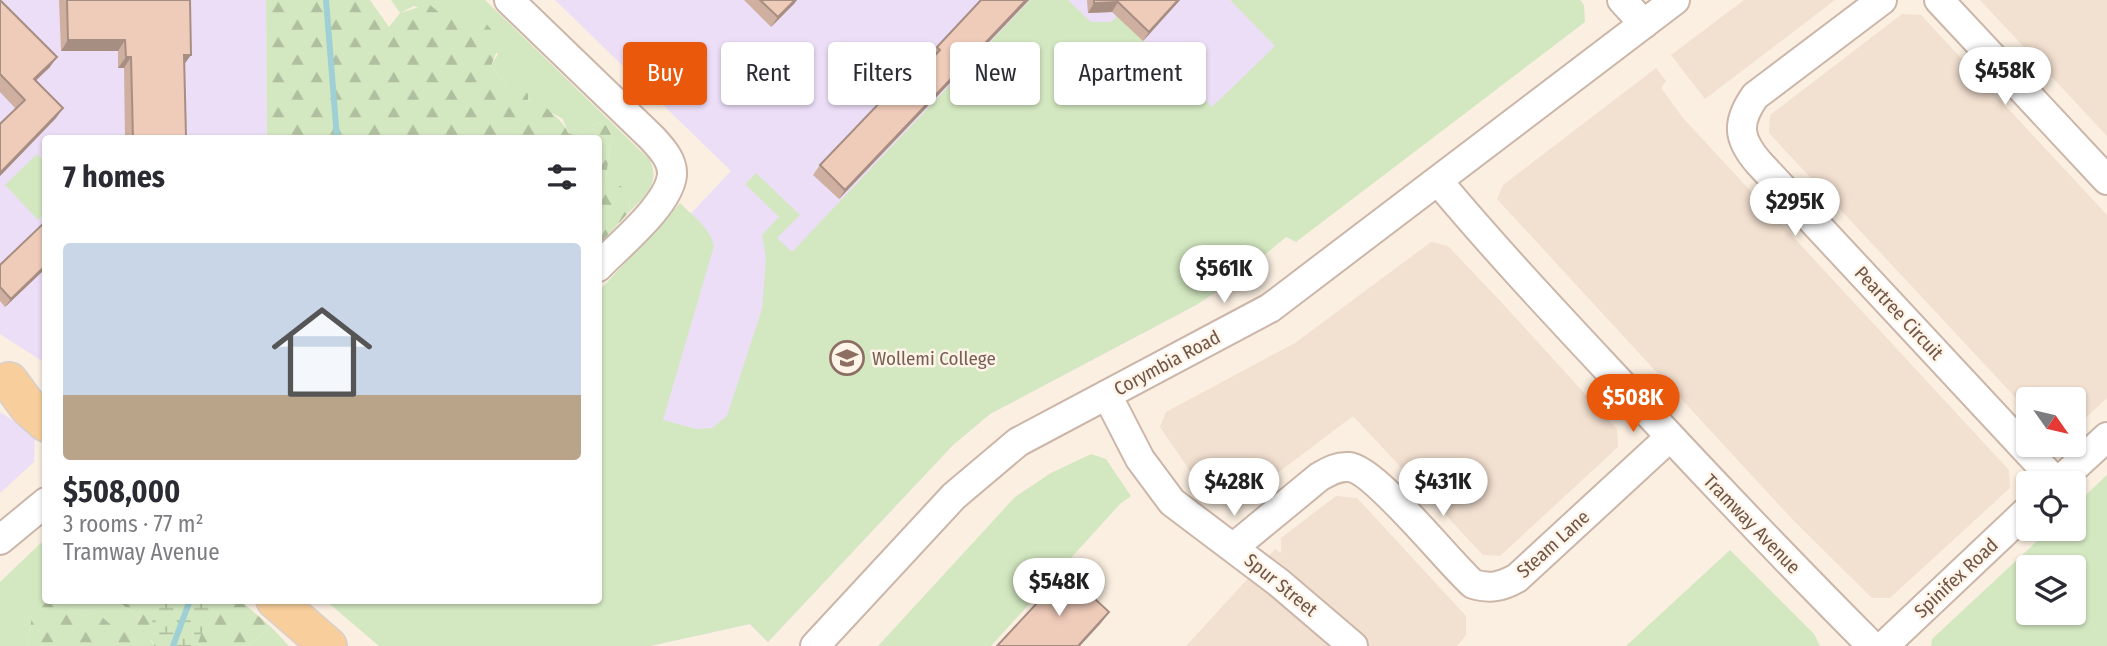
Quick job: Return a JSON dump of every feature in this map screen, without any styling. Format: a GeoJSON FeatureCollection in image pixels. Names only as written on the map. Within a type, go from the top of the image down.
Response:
{"type":"FeatureCollection","features":[{"type":"Feature","properties":{"kind":"main road"},"geometry":{"type":"LineString","coordinates":[[5,378],[42,395]]}},
{"type":"Feature","properties":{"kind":"main road"},"geometry":{"type":"LineString","coordinates":[[5,378],[42,419]]}},
{"type":"Feature","properties":{"kind":"main road"},"geometry":{"type":"LineString","coordinates":[[281,604],[328,646]]}},
{"type":"Feature","properties":{"kind":"street"},"geometry":{"type":"LineString","coordinates":[[509,0],[652,138],[669,159],[673,173],[668,190],[658,205],[602,263]]}},
{"type":"Feature","properties":{"kind":"street"},"geometry":{"type":"LineString","coordinates":[[1622,0],[1644,24]]}},
{"type":"Feature","properties":{"kind":"street","name":"Corymbia Road"},"geometry":{"type":"LineString","coordinates":[[815,646],[954,496],[1018,442],[1270,308],[1675,0]]}},
{"type":"Feature","properties":{"kind":"street","name":"Peartree Circuit"},"geometry":{"type":"LineString","coordinates":[[1882,0],[1755,96],[1743,113],[1739,131],[1747,150],[2046,471]]}},
{"type":"Feature","properties":{"kind":"street"},"geometry":{"type":"LineString","coordinates":[[1939,0],[2107,180]]}},
{"type":"Feature","properties":{"kind":"street","name":"Tramway Avenue"},"geometry":{"type":"LineString","coordinates":[[1438,181],[1482,235],[1670,437],[1769,543],[1872,646]]}},
{"type":"Feature","properties":{"kind":"street","name":"Spur Street"},"geometry":{"type":"LineString","coordinates":[[1107,395],[1155,482],[1182,510],[1234,547],[1353,646]]}},
{"type":"Feature","properties":{"kind":"street","name":"Steam Lane"},"geometry":{"type":"LineString","coordinates":[[1234,547],[1318,477],[1334,468],[1350,467],[1376,482],[1473,584],[1489,588],[1506,584],[1517,578],[1670,437]]}},
{"type":"Feature","properties":{"kind":"street"},"geometry":{"type":"LineString","coordinates":[[2070,471],[2107,437]]}},
{"type":"Feature","properties":{"kind":"street"},"geometry":{"type":"LineString","coordinates":[[0,540],[42,500]]}},
{"type":"Feature","properties":{"kind":"street","name":"Spinifex Road"},"geometry":{"type":"LineString","coordinates":[[1884,646],[2016,521]]}},
{"type":"Feature","properties":{"kind":"shaded area"},"geometry":{"type":"Polygon","coordinates":[[[0,0],[266,0],[267,135],[42,135],[42,361],[0,334],[0,0]]]}},
{"type":"Feature","properties":{"kind":"shaded area","name":"Wollemi College"},"geometry":{"type":"Polygon","coordinates":[[[555,0],[1230,0],[1372,143],[1240,276],[1196,305],[990,414],[953,445],[768,642],[750,624],[650,646],[602,604],[602,308],[731,171],[663,105],[707,105],[707,42],[623,42],[623,66],[555,0]]]}},
{"type":"Feature","properties":{"kind":"shaded area"},"geometry":{"type":"Polygon","coordinates":[[[1744,0],[1835,0],[1705,99],[1671,55],[1744,0]]]}},
{"type":"Feature","properties":{"kind":"shaded area"},"geometry":{"type":"Polygon","coordinates":[[[1980,0],[2107,0],[2107,136],[1980,0]]]}},
{"type":"Feature","properties":{"kind":"shaded area"},"geometry":{"type":"Polygon","coordinates":[[[1902,14],[1921,15],[2107,215],[2107,398],[2086,418],[2086,387],[2016,387],[2016,398],[1769,133],[1770,115],[1902,14]]]}},
{"type":"Feature","properties":{"kind":"shaded area"},"geometry":{"type":"Polygon","coordinates":[[[1656,68],[1666,81],[1661,88],[1683,118],[2009,470],[2010,488],[1890,598],[1872,598],[1793,520],[1497,199],[1503,185],[1656,68]]]}},
{"type":"Feature","properties":{"kind":"shaded area"},"geometry":{"type":"Polygon","coordinates":[[[1431,242],[1448,246],[1617,429],[1618,447],[1500,556],[1483,555],[1353,416],[1243,499],[1222,500],[1192,474],[1160,427],[1166,412],[1295,343],[1431,242]]]}},
{"type":"Feature","properties":{"kind":"shaded area"},"geometry":{"type":"Polygon","coordinates":[[[0,412],[35,435],[34,462],[0,493],[0,412]]]}},
{"type":"Feature","properties":{"kind":"shaded area"},"geometry":{"type":"Polygon","coordinates":[[[1336,496],[1357,498],[1466,616],[1466,635],[1457,646],[1186,646],[1275,549],[1281,553],[1281,538],[1336,496]]]}},
{"type":"Feature","properties":{"kind":"green space"},"geometry":{"type":"Polygon","coordinates":[[[266,0],[370,0],[389,27],[400,13],[429,4],[446,18],[463,12],[470,13],[490,28],[500,43],[491,66],[508,88],[521,87],[528,94],[528,100],[543,102],[568,133],[574,135],[267,135],[266,0]]]}},
{"type":"Feature","properties":{"kind":"green space"},"geometry":{"type":"Polygon","coordinates":[[[391,0],[485,0],[650,160],[653,182],[646,194],[630,211],[629,197],[605,184],[612,136],[606,125],[597,123],[579,135],[568,133],[563,119],[508,88],[491,66],[498,54],[446,18],[414,6],[400,13],[391,0]]]}},
{"type":"Feature","properties":{"kind":"green space","name":"Wollemi College"},"geometry":{"type":"Polygon","coordinates":[[[1030,0],[1068,0],[1091,22],[1111,22],[1117,16],[1144,42],[1054,42],[1054,105],[1206,105],[1206,101],[1212,107],[1275,46],[1230,0],[1580,0],[1584,5],[1585,22],[1296,242],[1286,237],[1240,276],[1196,305],[990,414],[953,445],[768,642],[750,624],[650,646],[379,646],[330,604],[602,604],[602,288],[680,203],[705,228],[714,246],[663,420],[696,429],[712,428],[727,416],[762,309],[766,258],[762,235],[779,217],[745,184],[756,173],[800,215],[777,238],[792,252],[931,105],[936,105],[936,100],[950,85],[950,105],[1040,105],[1040,42],[990,42],[1030,0]]]}},
{"type":"Feature","properties":{"kind":"green space"},"geometry":{"type":"Polygon","coordinates":[[[597,123],[606,125],[612,136],[605,184],[621,186],[629,197],[630,211],[602,242],[602,135],[579,135],[597,123]]]}},
{"type":"Feature","properties":{"kind":"green space"},"geometry":{"type":"Polygon","coordinates":[[[37,154],[42,159],[42,215],[38,220],[5,185],[37,154]]]}},
{"type":"Feature","properties":{"kind":"green space"},"geometry":{"type":"Polygon","coordinates":[[[1091,454],[1106,459],[1131,496],[1120,504],[991,646],[878,646],[1015,497],[1051,473],[1091,454]]]}},
{"type":"Feature","properties":{"kind":"green space"},"geometry":{"type":"Polygon","coordinates":[[[2107,475],[2107,646],[1931,646],[1932,639],[2016,561],[2016,625],[2086,625],[2086,555],[2022,555],[2037,541],[2086,541],[2086,495],[2107,475]]]}},
{"type":"Feature","properties":{"kind":"green space"},"geometry":{"type":"Polygon","coordinates":[[[42,542],[42,604],[46,604],[32,616],[27,646],[0,646],[0,582],[42,542]]]}},
{"type":"Feature","properties":{"kind":"green space"},"geometry":{"type":"Polygon","coordinates":[[[1730,550],[1814,634],[1820,646],[1626,646],[1730,550]]]}},
{"type":"Feature","properties":{"kind":"green space"},"geometry":{"type":"Polygon","coordinates":[[[45,604],[58,604],[75,611],[94,610],[118,631],[139,618],[122,604],[245,604],[271,627],[247,646],[177,646],[151,640],[154,646],[27,646],[32,616],[45,604]]]}},
{"type":"Feature","properties":{"kind":"green space"},"geometry":{"type":"Polygon","coordinates":[[[57,604],[122,604],[139,618],[117,632],[94,610],[75,611],[57,604]]]}},
{"type":"Feature","properties":{"kind":"green space"},"geometry":{"type":"Polygon","coordinates":[[[158,604],[212,604],[197,646],[154,646],[151,629],[158,604]]]}},
{"type":"Feature","properties":{"kind":"green space"},"geometry":{"type":"Polygon","coordinates":[[[271,627],[289,646],[247,646],[271,627]]]}},
{"type":"Feature","properties":{"kind":"building"},"geometry":{"type":"Polygon","coordinates":[[[0,0],[57,57],[34,79],[63,108],[0,173],[0,124],[25,100],[0,74],[0,0]]]}},
{"type":"Feature","properties":{"kind":"building"},"geometry":{"type":"Polygon","coordinates":[[[67,0],[190,0],[191,55],[184,55],[186,135],[133,135],[131,57],[126,57],[125,40],[68,40],[67,0]]]}},
{"type":"Feature","properties":{"kind":"building"},"geometry":{"type":"Polygon","coordinates":[[[760,0],[795,0],[778,17],[760,0]]]}},
{"type":"Feature","properties":{"kind":"building"},"geometry":{"type":"Polygon","coordinates":[[[981,0],[1026,0],[986,42],[950,42],[950,80],[936,94],[936,54],[940,50],[937,47],[981,0]]]}},
{"type":"Feature","properties":{"kind":"building"},"geometry":{"type":"Polygon","coordinates":[[[1094,0],[1178,0],[1149,32],[1118,2],[1094,3],[1094,0]]]}},
{"type":"Feature","properties":{"kind":"building"},"geometry":{"type":"Polygon","coordinates":[[[877,105],[926,105],[845,190],[820,165],[877,105]]]}},
{"type":"Feature","properties":{"kind":"building"},"geometry":{"type":"Polygon","coordinates":[[[42,225],[42,269],[11,299],[0,287],[0,265],[42,225]]]}},
{"type":"Feature","properties":{"kind":"building"},"geometry":{"type":"Polygon","coordinates":[[[1066,572],[1109,612],[1078,646],[997,646],[1066,572]]]}},
{"type":"Feature","properties":{"kind":"waterway"},"geometry":{"type":"LineString","coordinates":[[326,0],[337,135]]}},
{"type":"Feature","properties":{"kind":"waterway"},"geometry":{"type":"LineString","coordinates":[[173,646],[189,604]]}},
{"type":"Feature","properties":{"kind":"place","name":"Wollemi College"},"geometry":{"type":"Point","coordinates":[847,358]}}]}
